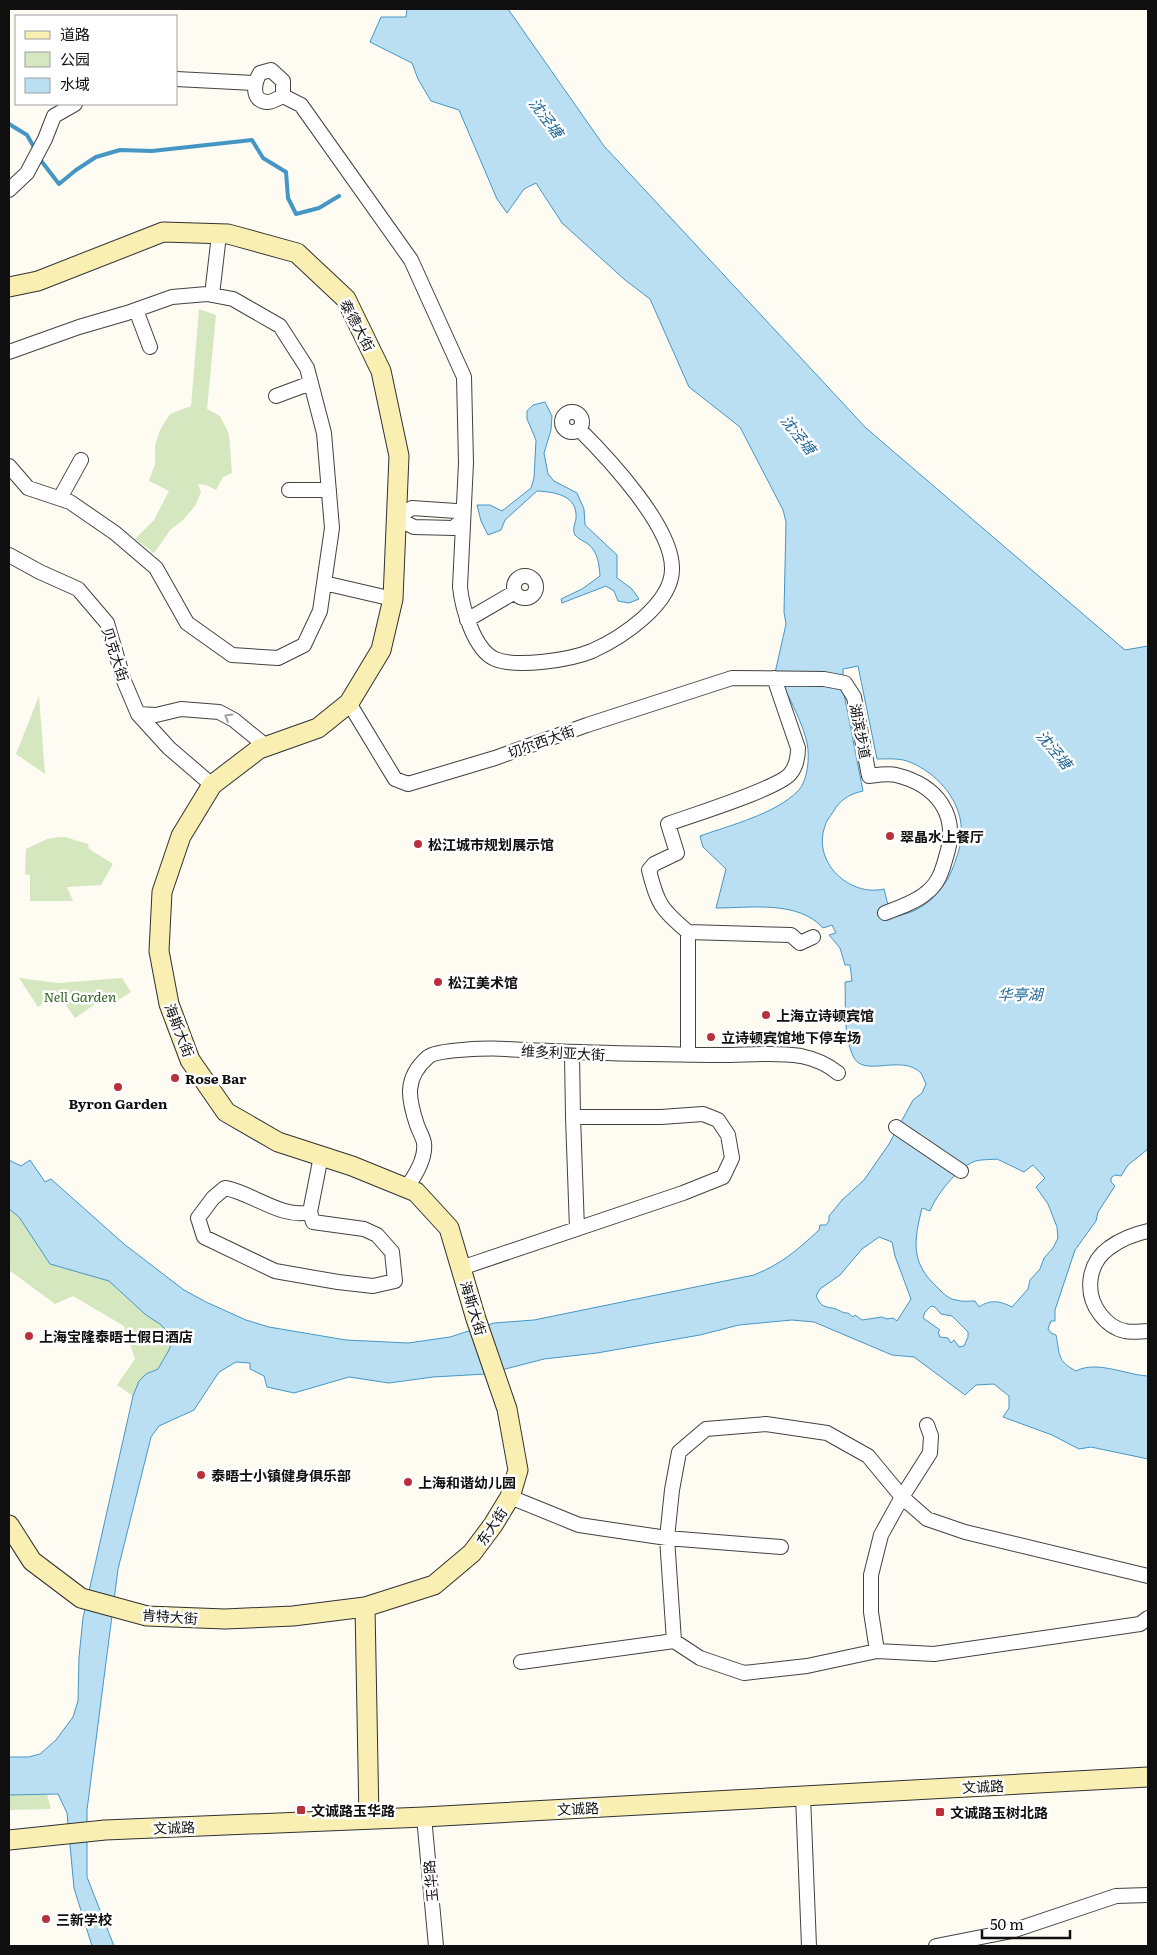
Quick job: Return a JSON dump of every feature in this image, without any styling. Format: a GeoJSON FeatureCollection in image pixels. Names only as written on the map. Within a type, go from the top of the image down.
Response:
{"type":"FeatureCollection","features":[{"type":"Feature","properties":{"kind":"street"},"geometry":{"type":"LineString","coordinates":[[272,70],[283,81],[283,96],[270,102],[260,101],[255,94],[254,83],[260,73],[272,70]]}},
{"type":"Feature","properties":{"kind":"street"},"geometry":{"type":"LineString","coordinates":[[178,79],[254,83]]}},
{"type":"Feature","properties":{"kind":"street"},"geometry":{"type":"LineString","coordinates":[[283,96],[301,105],[411,260],[464,377],[466,463],[460,586],[467,620],[478,642],[494,659],[519,663],[550,661],[591,651],[617,637],[643,618],[663,597],[670,584],[672,567],[668,547],[658,525],[613,463],[579,429]]}},
{"type":"Feature","properties":{"kind":"street"},"geometry":{"type":"LineString","coordinates":[[9,190],[27,173],[45,140],[54,116],[73,105]]}},
{"type":"Feature","properties":{"kind":"street","name":"泰德大街"},"geometry":{"type":"LineString","coordinates":[[9,287],[38,280],[163,232],[228,234],[296,253],[346,299],[381,371],[399,456],[393,598],[381,650],[349,703]]}},
{"type":"Feature","properties":{"kind":"street"},"geometry":{"type":"LineString","coordinates":[[212,295],[219,235]]}},
{"type":"Feature","properties":{"kind":"street"},"geometry":{"type":"LineString","coordinates":[[9,352],[172,297],[212,295],[233,300],[280,326],[307,368],[311,383],[324,434],[332,528],[320,611],[304,645],[278,658],[232,655],[188,623],[156,568],[115,533],[70,502],[28,488],[9,466]]}},
{"type":"Feature","properties":{"kind":"street"},"geometry":{"type":"LineString","coordinates":[[136,310],[150,347]]}},
{"type":"Feature","properties":{"kind":"street"},"geometry":{"type":"LineString","coordinates":[[276,396],[311,383]]}},
{"type":"Feature","properties":{"kind":"street"},"geometry":{"type":"LineString","coordinates":[[60,498],[81,460]]}},
{"type":"Feature","properties":{"kind":"street"},"geometry":{"type":"LineString","coordinates":[[289,490],[329,490]]}},
{"type":"Feature","properties":{"kind":"street"},"geometry":{"type":"LineString","coordinates":[[396,518],[414,527],[454,528],[463,518]]}},
{"type":"Feature","properties":{"kind":"street","name":"贝克大街"},"geometry":{"type":"LineString","coordinates":[[9,555],[40,572],[78,589],[107,623],[124,681],[138,714],[169,748],[212,785]]}},
{"type":"Feature","properties":{"kind":"street"},"geometry":{"type":"LineString","coordinates":[[324,583],[393,598]]}},
{"type":"Feature","properties":{"kind":"street"},"geometry":{"type":"LineString","coordinates":[[467,620],[516,592]]}},
{"type":"Feature","properties":{"kind":"street","name":"切尔西大街"},"geometry":{"type":"LineString","coordinates":[[349,703],[395,779],[408,784],[495,758],[587,725],[732,678],[774,678]]}},
{"type":"Feature","properties":{"kind":"street"},"geometry":{"type":"LineString","coordinates":[[774,678],[798,748],[798,759],[790,775],[764,789],[668,824],[677,853],[654,864],[650,870],[655,894],[662,907],[688,932],[791,935],[800,942],[813,936]]}},
{"type":"Feature","properties":{"kind":"street","name":"湖滨步道"},"geometry":{"type":"LineString","coordinates":[[774,678],[824,679],[845,683],[854,697],[869,776],[894,774],[922,785],[940,800],[950,818],[949,850],[940,879],[926,894],[885,913]]}},
{"type":"Feature","properties":{"kind":"street","name":"海斯大街"},"geometry":{"type":"LineString","coordinates":[[349,703],[318,728],[259,750],[212,785],[181,836],[162,892],[159,951],[169,1004],[190,1060],[226,1112],[278,1142],[416,1192],[450,1228],[477,1322],[498,1380]]}},
{"type":"Feature","properties":{"kind":"street"},"geometry":{"type":"LineString","coordinates":[[138,714],[156,715],[181,709],[219,712],[234,720],[267,747]]}},
{"type":"Feature","properties":{"kind":"street"},"geometry":{"type":"LineString","coordinates":[[688,932],[688,1055]]}},
{"type":"Feature","properties":{"kind":"street","name":"维多利亚大街"},"geometry":{"type":"LineString","coordinates":[[406,1188],[414,1178],[421,1163],[424,1144],[410,1106],[409,1085],[417,1067],[430,1055],[448,1051],[503,1049],[572,1054],[736,1056],[768,1053],[802,1056],[828,1064],[838,1073]]}},
{"type":"Feature","properties":{"kind":"street"},"geometry":{"type":"LineString","coordinates":[[572,1054],[577,1229]]}},
{"type":"Feature","properties":{"kind":"street"},"geometry":{"type":"LineString","coordinates":[[462,1268],[683,1193],[723,1177],[732,1158],[728,1135],[718,1120],[703,1114],[661,1117],[573,1117]]}},
{"type":"Feature","properties":{"kind":"street"},"geometry":{"type":"LineString","coordinates":[[896,1127],[961,1171]]}},
{"type":"Feature","properties":{"kind":"street"},"geometry":{"type":"LineString","coordinates":[[310,1212],[293,1213],[237,1190],[225,1188],[213,1198],[198,1218],[204,1237],[275,1270],[338,1282],[373,1286],[395,1281],[392,1252],[377,1235],[364,1229],[313,1222],[310,1212],[321,1156]]}},
{"type":"Feature","properties":{"kind":"street"},"geometry":{"type":"LineString","coordinates":[[1148,1232],[1123,1239],[1107,1249],[1098,1260],[1089,1281],[1092,1301],[1108,1324],[1124,1331],[1148,1331]]}},
{"type":"Feature","properties":{"kind":"street","name":"东大街"},"geometry":{"type":"LineString","coordinates":[[365,1607],[434,1585],[472,1553],[493,1525],[510,1497],[518,1470],[507,1409],[498,1380]]}},
{"type":"Feature","properties":{"kind":"street"},"geometry":{"type":"LineString","coordinates":[[674,1641],[667,1538],[672,1490],[679,1452],[706,1429],[766,1424],[827,1433],[868,1456],[902,1497],[927,1519],[965,1532],[1148,1576]]}},
{"type":"Feature","properties":{"kind":"street"},"geometry":{"type":"LineString","coordinates":[[877,1651],[871,1612],[871,1575],[880,1535],[930,1453],[931,1436],[927,1425]]}},
{"type":"Feature","properties":{"kind":"street"},"geometry":{"type":"LineString","coordinates":[[510,1497],[579,1525],[667,1538],[782,1547]]}},
{"type":"Feature","properties":{"kind":"street","name":"肯特大街"},"geometry":{"type":"LineString","coordinates":[[9,1525],[32,1561],[81,1598],[147,1616],[225,1619],[293,1616],[365,1607]]}},
{"type":"Feature","properties":{"kind":"street"},"geometry":{"type":"LineString","coordinates":[[365,1607],[368,1819]]}},
{"type":"Feature","properties":{"kind":"street"},"geometry":{"type":"LineString","coordinates":[[521,1662],[674,1641],[700,1658],[744,1673],[807,1666],[877,1651],[934,1654],[1140,1624],[1148,1618]]}},
{"type":"Feature","properties":{"kind":"street","name":"文诚路"},"geometry":{"type":"LineString","coordinates":[[9,1840],[105,1830],[424,1817],[1148,1777]]}},
{"type":"Feature","properties":{"kind":"street"},"geometry":{"type":"LineString","coordinates":[[803,1796],[810,1946]]}},
{"type":"Feature","properties":{"kind":"street","name":"玉华路"},"geometry":{"type":"LineString","coordinates":[[424,1817],[436,1946]]}},
{"type":"Feature","properties":{"kind":"street"},"geometry":{"type":"LineString","coordinates":[[936,1946],[1012,1931],[1116,1896],[1148,1895]]}},
{"type":"Feature","properties":{"kind":"green space"},"geometry":{"type":"Polygon","coordinates":[[[199,309],[216,315],[207,409],[220,416],[229,434],[232,473],[223,477],[216,490],[206,485],[198,484],[201,492],[195,506],[182,521],[171,529],[154,553],[135,539],[154,520],[169,491],[149,481],[155,464],[155,445],[160,430],[170,414],[191,406],[199,309]]]}},
{"type":"Feature","properties":{"kind":"green space"},"geometry":{"type":"Polygon","coordinates":[[[39,696],[45,774],[16,754],[39,696]]]}},
{"type":"Feature","properties":{"kind":"green space"},"geometry":{"type":"Polygon","coordinates":[[[59,837],[88,844],[89,849],[113,864],[101,885],[67,887],[73,901],[30,901],[30,875],[25,874],[26,849],[47,839],[59,837]]]}},
{"type":"Feature","properties":{"kind":"green space","name":"Nell Garden"},"geometry":{"type":"Polygon","coordinates":[[[19,978],[58,983],[122,978],[131,992],[118,1000],[113,992],[75,1018],[58,994],[38,1007],[19,978]]]}},
{"type":"Feature","properties":{"kind":"green space"},"geometry":{"type":"Polygon","coordinates":[[[9,1209],[19,1217],[50,1264],[109,1281],[170,1334],[170,1348],[158,1369],[146,1374],[139,1381],[133,1396],[117,1385],[135,1359],[124,1326],[73,1296],[55,1304],[9,1270],[9,1209]]]}},
{"type":"Feature","properties":{"kind":"green space"},"geometry":{"type":"Polygon","coordinates":[[[47,1794],[51,1809],[9,1810],[9,1795],[47,1794]]]}},
{"type":"Feature","properties":{"kind":"water","name":"华亭湖"},"geometry":{"type":"Polygon","coordinates":[[[407,9],[508,9],[604,146],[866,428],[1125,650],[1148,646],[1148,1149],[1128,1165],[1121,1176],[1115,1175],[1111,1178],[1111,1182],[1115,1186],[1098,1212],[1096,1221],[1075,1250],[1055,1310],[1055,1321],[1051,1321],[1048,1329],[1056,1335],[1062,1360],[1076,1371],[1084,1368],[1102,1367],[1148,1376],[1148,1459],[1091,1447],[1079,1449],[1052,1435],[1003,1417],[1009,1408],[1009,1396],[994,1384],[976,1385],[965,1395],[914,1357],[892,1355],[814,1322],[792,1320],[739,1325],[700,1335],[597,1353],[544,1359],[486,1374],[433,1377],[389,1383],[349,1377],[294,1393],[267,1387],[264,1376],[250,1369],[250,1363],[236,1362],[219,1372],[194,1410],[159,1426],[151,1437],[118,1569],[87,1810],[87,1877],[114,1946],[92,1946],[74,1888],[67,1813],[58,1794],[9,1795],[9,1757],[29,1757],[40,1754],[56,1740],[73,1717],[78,1701],[79,1657],[83,1618],[133,1396],[139,1381],[146,1374],[158,1369],[170,1348],[170,1334],[109,1281],[50,1264],[19,1217],[9,1209],[9,1160],[21,1166],[30,1160],[45,1182],[51,1179],[124,1244],[184,1290],[206,1302],[246,1320],[269,1327],[346,1340],[408,1343],[450,1337],[494,1323],[534,1320],[754,1275],[764,1270],[796,1250],[819,1230],[820,1225],[826,1225],[829,1221],[829,1216],[842,1200],[864,1180],[889,1144],[913,1100],[922,1093],[926,1084],[921,1073],[913,1067],[903,1065],[865,1066],[858,1063],[853,1056],[848,1038],[846,1019],[845,982],[852,981],[850,965],[845,965],[840,948],[829,935],[836,933],[832,925],[823,928],[813,919],[787,909],[758,907],[716,908],[726,869],[703,847],[700,836],[752,818],[777,806],[798,791],[804,781],[807,768],[808,748],[802,727],[784,687],[775,673],[786,624],[784,612],[786,522],[783,510],[740,427],[689,387],[650,299],[625,280],[562,223],[536,183],[524,189],[507,213],[497,199],[459,110],[431,101],[418,79],[412,63],[370,42],[381,17],[406,17],[407,9]],[[858,666],[843,669],[843,689],[863,791],[853,794],[842,801],[828,819],[822,839],[824,852],[836,874],[847,882],[858,888],[884,889],[888,905],[881,908],[884,917],[897,916],[909,913],[920,907],[939,892],[946,882],[952,871],[959,849],[961,834],[960,818],[953,799],[941,783],[925,770],[903,760],[877,759],[858,666]],[[997,1159],[982,1160],[967,1165],[960,1170],[937,1198],[930,1211],[922,1208],[916,1241],[918,1260],[928,1278],[948,1297],[961,1301],[975,1301],[979,1307],[996,1302],[1012,1307],[1028,1289],[1030,1280],[1040,1269],[1044,1258],[1053,1248],[1058,1238],[1057,1227],[1048,1204],[1036,1187],[1045,1178],[1033,1165],[1024,1172],[997,1159]],[[879,1237],[862,1249],[840,1275],[820,1289],[816,1296],[824,1306],[848,1313],[853,1317],[855,1315],[862,1320],[882,1317],[887,1319],[893,1318],[897,1321],[911,1299],[895,1256],[892,1242],[879,1237]],[[931,1306],[925,1312],[923,1318],[940,1330],[938,1332],[940,1337],[948,1338],[951,1343],[954,1340],[959,1347],[964,1346],[968,1332],[952,1316],[941,1314],[935,1307],[931,1306]]]}},
{"type":"Feature","properties":{"kind":"water"},"geometry":{"type":"Polygon","coordinates":[[[545,402],[552,416],[551,430],[544,453],[548,474],[554,481],[577,493],[584,509],[585,525],[617,555],[617,578],[632,589],[639,599],[629,603],[618,601],[614,591],[606,586],[562,603],[561,599],[582,589],[600,576],[596,554],[588,544],[579,539],[574,533],[576,511],[564,496],[551,492],[537,491],[505,520],[501,530],[488,535],[481,521],[477,505],[490,505],[502,511],[531,488],[534,478],[536,440],[527,419],[527,411],[533,405],[545,402]]]}},
{"type":"Feature","properties":{"kind":"waterway"},"geometry":{"type":"LineString","coordinates":[[9,124],[27,135],[35,149]]}},
{"type":"Feature","properties":{"kind":"waterway"},"geometry":{"type":"LineString","coordinates":[[39,158],[59,184],[96,157],[120,150],[152,151],[252,140],[263,158],[286,172],[288,198],[296,214],[319,208],[339,196]]}},
{"type":"Feature","properties":{"kind":"place","name":"翠晶水上餐厅"},"geometry":{"type":"Point","coordinates":[890,836]}},
{"type":"Feature","properties":{"kind":"place","name":"松江城市规划展示馆"},"geometry":{"type":"Point","coordinates":[418,844]}},
{"type":"Feature","properties":{"kind":"place","name":"松江美术馆"},"geometry":{"type":"Point","coordinates":[438,982]}},
{"type":"Feature","properties":{"kind":"place","name":"上海立诗顿宾馆"},"geometry":{"type":"Point","coordinates":[766,1015]}},
{"type":"Feature","properties":{"kind":"place","name":"立诗顿宾馆地下停车场"},"geometry":{"type":"Point","coordinates":[711,1037]}},
{"type":"Feature","properties":{"kind":"place","name":"Rose Bar"},"geometry":{"type":"Point","coordinates":[175,1078]}},
{"type":"Feature","properties":{"kind":"place","name":"Byron Garden"},"geometry":{"type":"Point","coordinates":[118,1087]}},
{"type":"Feature","properties":{"kind":"place","name":"上海宝隆泰晤士假日酒店"},"geometry":{"type":"Point","coordinates":[29,1336]}},
{"type":"Feature","properties":{"kind":"place","name":"泰晤士小镇健身俱乐部"},"geometry":{"type":"Point","coordinates":[201,1475]}},
{"type":"Feature","properties":{"kind":"place","name":"上海和谐幼儿园"},"geometry":{"type":"Point","coordinates":[408,1482]}},
{"type":"Feature","properties":{"kind":"place","name":"文诚路玉华路"},"geometry":{"type":"Point","coordinates":[301,1810]}},
{"type":"Feature","properties":{"kind":"place","name":"文诚路玉树北路"},"geometry":{"type":"Point","coordinates":[940,1812]}},
{"type":"Feature","properties":{"kind":"place","name":"三新学校"},"geometry":{"type":"Point","coordinates":[46,1919]}},
{"type":"Feature","properties":{"kind":"water label","name":"沈泾塘"},"geometry":{"type":"Point","coordinates":[547,117]}},
{"type":"Feature","properties":{"kind":"water label","name":"沈泾塘"},"geometry":{"type":"Point","coordinates":[799,434]}},
{"type":"Feature","properties":{"kind":"water label","name":"沈泾塘"},"geometry":{"type":"Point","coordinates":[1055,749]}}]}
